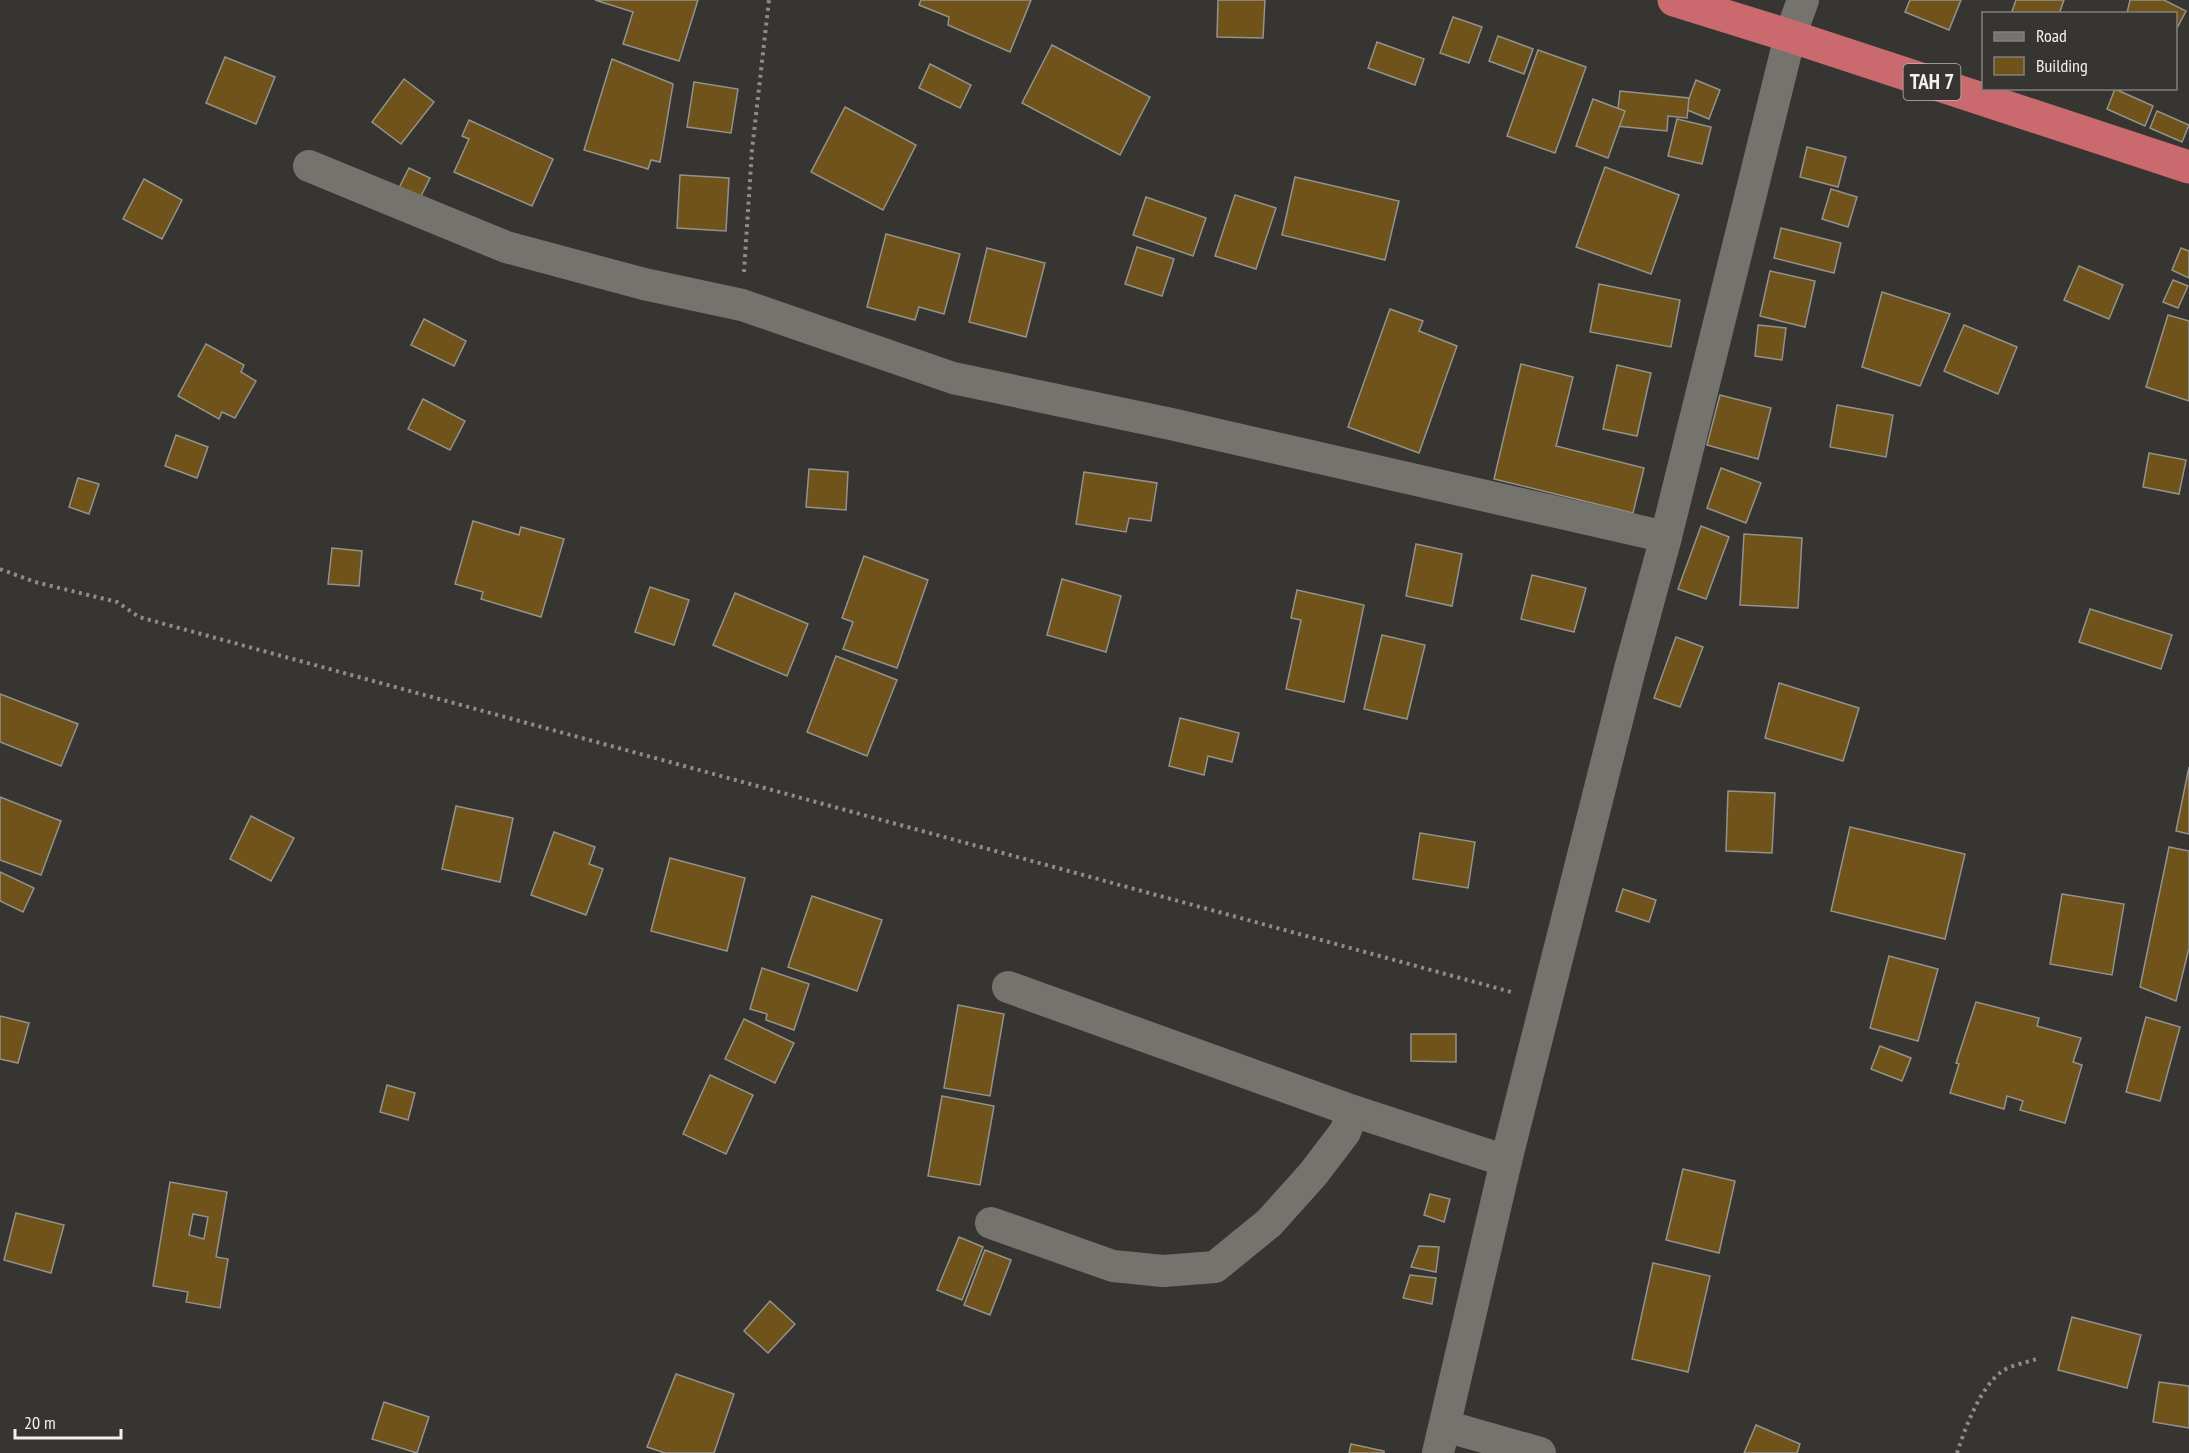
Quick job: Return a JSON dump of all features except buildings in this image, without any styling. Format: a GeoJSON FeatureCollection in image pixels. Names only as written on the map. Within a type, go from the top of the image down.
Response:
{"type":"FeatureCollection","features":[{"type":"Feature","properties":{"kind":"highway","name":"TAH 7"},"geometry":{"type":"LineString","coordinates":[[1674,0],[2189,167]]}},
{"type":"Feature","properties":{"kind":"street"},"geometry":{"type":"LineString","coordinates":[[1540,1453],[1442,1440],[1506,1161],[1548,1002],[1630,669],[1666,537],[1790,36],[1803,0]]}},
{"type":"Feature","properties":{"kind":"street"},"geometry":{"type":"LineString","coordinates":[[309,166],[506,247],[644,284],[742,305],[953,378],[1171,424],[1666,537]]}},
{"type":"Feature","properties":{"kind":"street"},"geometry":{"type":"LineString","coordinates":[[1008,987],[1353,1111],[1506,1161]]}},
{"type":"Feature","properties":{"kind":"street"},"geometry":{"type":"LineString","coordinates":[[991,1223],[1113,1266],[1163,1271],[1215,1267],[1269,1223],[1313,1174],[1345,1132],[1353,1111]]}},
{"type":"Feature","properties":{"kind":"path"},"geometry":{"type":"LineString","coordinates":[[742,305],[752,150],[769,0]]}},
{"type":"Feature","properties":{"kind":"path"},"geometry":{"type":"LineString","coordinates":[[0,569],[36,582],[117,602],[139,616],[1548,1002]]}},
{"type":"Feature","properties":{"kind":"path"},"geometry":{"type":"LineString","coordinates":[[1957,1453],[1964,1432],[1986,1390],[2002,1371],[2036,1359]]}}]}
